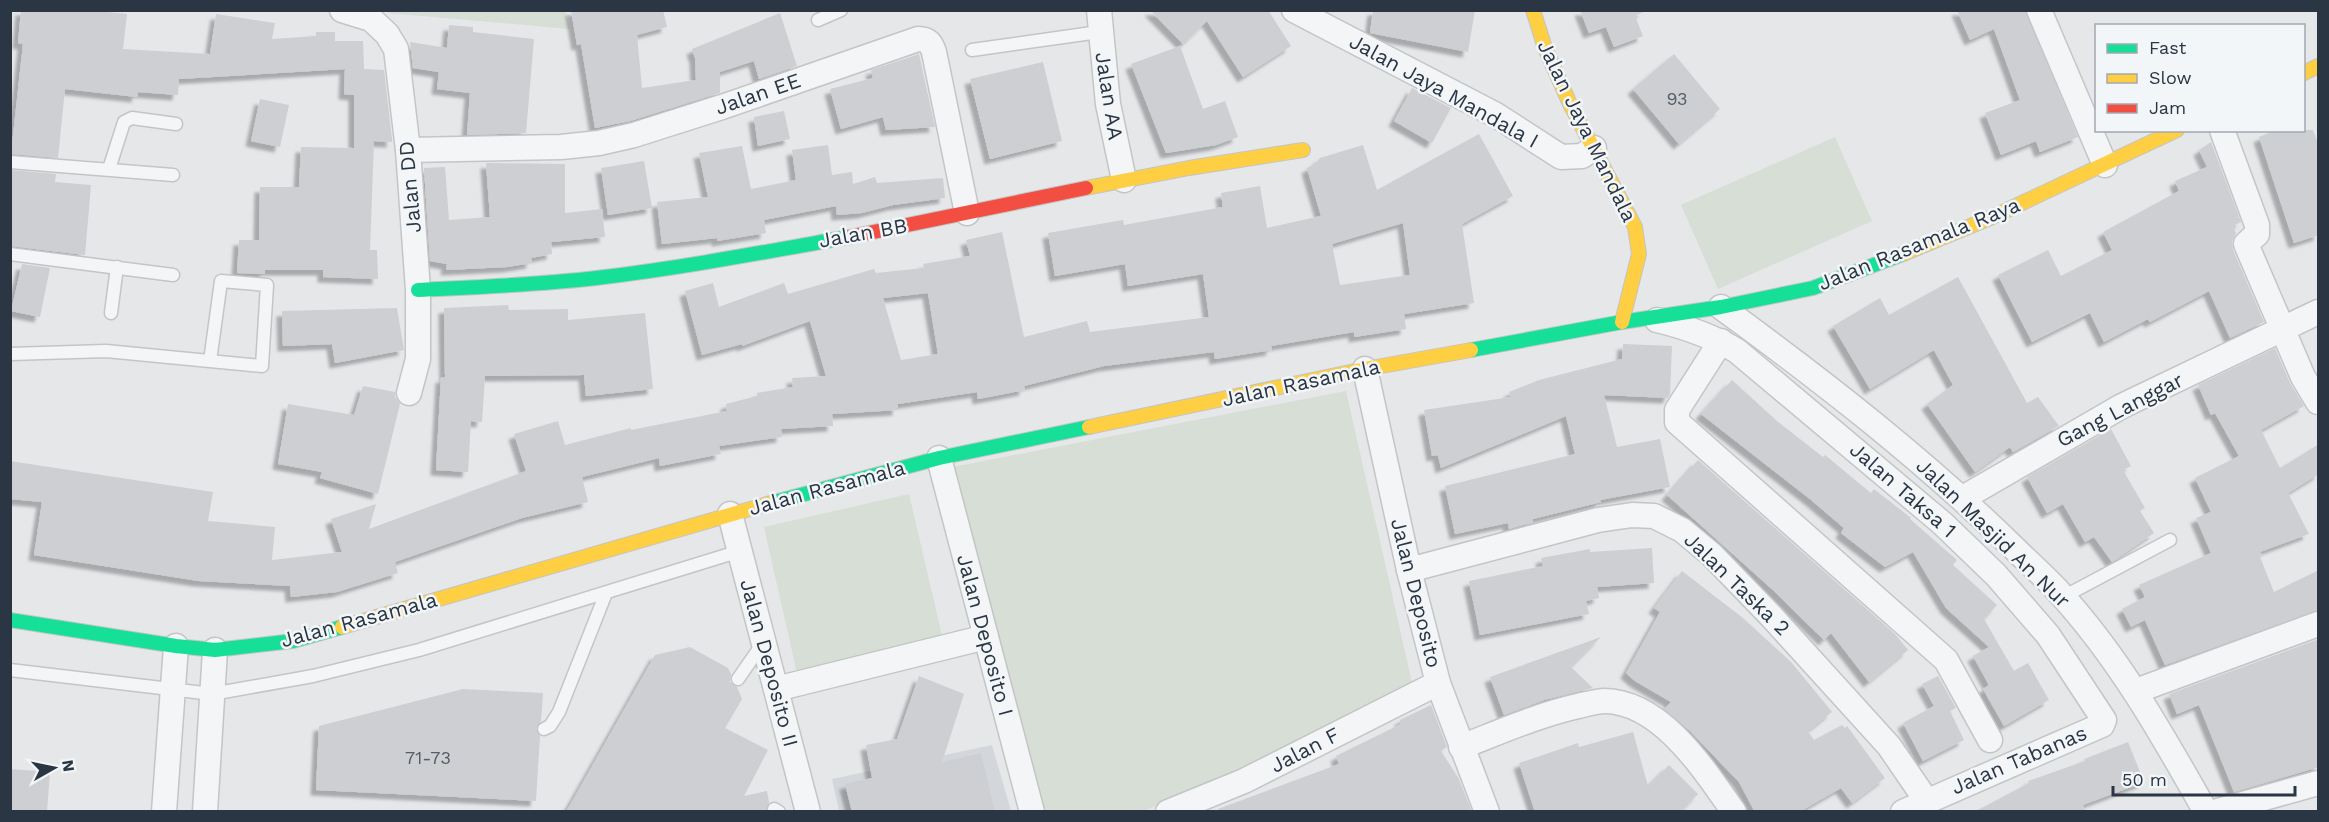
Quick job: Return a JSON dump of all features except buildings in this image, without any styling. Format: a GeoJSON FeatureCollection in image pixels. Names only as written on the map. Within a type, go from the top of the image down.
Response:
{"type":"FeatureCollection","features":[{"type":"Feature","properties":{"kind":"street","name":"Jalan DD"},"geometry":{"type":"LineString","coordinates":[[342,10],[371,19],[387,34],[396,49],[408,150],[418,290],[418,359],[409,393]]}},
{"type":"Feature","properties":{"kind":"street","name":"Jalan Jaya Mandala I"},"geometry":{"type":"LineString","coordinates":[[1294,10],[1496,115],[1561,157],[1582,156],[1594,148]]}},
{"type":"Feature","properties":{"kind":"street","name":"Jalan Jaya Mandala"},"geometry":{"type":"LineString","coordinates":[[1533,10],[1545,48],[1570,104],[1635,227],[1639,254],[1622,322]]}},
{"type":"Feature","properties":{"kind":"street"},"geometry":{"type":"LineString","coordinates":[[2039,10],[2105,165]]}},
{"type":"Feature","properties":{"kind":"street","name":"Jalan AA"},"geometry":{"type":"LineString","coordinates":[[1099,21],[1108,104],[1124,180]]}},
{"type":"Feature","properties":{"kind":"street","name":"Jalan EE"},"geometry":{"type":"LineString","coordinates":[[408,150],[561,147],[599,143],[656,128],[918,39],[925,39],[932,43],[967,213]]}},
{"type":"Feature","properties":{"kind":"street"},"geometry":{"type":"LineString","coordinates":[[2305,73],[2319,66]]}},
{"type":"Feature","properties":{"kind":"street","name":"Jalan Rasamala Raya"},"geometry":{"type":"LineString","coordinates":[[1649,318],[1721,307],[1813,288],[1854,274],[1990,218],[2173,132]]}},
{"type":"Feature","properties":{"kind":"street"},"geometry":{"type":"LineString","coordinates":[[2223,132],[2257,225],[2257,234],[2246,244],[2302,376],[2319,402]]}},
{"type":"Feature","properties":{"kind":"street","name":"Jalan BB"},"geometry":{"type":"LineString","coordinates":[[418,290],[467,289],[630,272],[736,256],[967,213],[1124,180],[1303,150]]}},
{"type":"Feature","properties":{"kind":"street","name":"Jalan Masjid An Nur"},"geometry":{"type":"LineString","coordinates":[[1721,307],[1826,384],[1963,498],[2063,597],[2136,691],[2206,812]]}},
{"type":"Feature","properties":{"kind":"street","name":"Gang Langgar"},"geometry":{"type":"LineString","coordinates":[[1963,498],[2121,406],[2319,312]]}},
{"type":"Feature","properties":{"kind":"street","name":"Jalan Rasamala"},"geometry":{"type":"LineString","coordinates":[[10,620],[215,650],[293,640],[730,514],[939,458],[1365,369],[1649,318]]}},
{"type":"Feature","properties":{"kind":"street","name":"Jalan Taksa 1"},"geometry":{"type":"LineString","coordinates":[[1649,318],[1690,328],[1721,341],[1737,351],[1942,523],[1996,576],[2048,635],[2104,720],[2102,725]]}},
{"type":"Feature","properties":{"kind":"street"},"geometry":{"type":"LineString","coordinates":[[1721,341],[1677,410],[1677,422],[1946,660],[1990,740]]}},
{"type":"Feature","properties":{"kind":"street","name":"Jalan Deposito"},"geometry":{"type":"LineString","coordinates":[[1365,369],[1409,570],[1438,683],[1487,812]]}},
{"type":"Feature","properties":{"kind":"street","name":"Jalan Deposito I"},"geometry":{"type":"LineString","coordinates":[[939,458],[1032,812]]}},
{"type":"Feature","properties":{"kind":"street","name":"Jalan Deposito II"},"geometry":{"type":"LineString","coordinates":[[730,514],[808,812]]}},
{"type":"Feature","properties":{"kind":"street","name":"Jalan Taska 2"},"geometry":{"type":"LineString","coordinates":[[1409,570],[1598,520],[1632,515],[1654,516],[1682,530],[1712,555],[1771,616],[1889,746],[1926,800]]}},
{"type":"Feature","properties":{"kind":"street"},"geometry":{"type":"LineString","coordinates":[[2136,691],[2319,624]]}},
{"type":"Feature","properties":{"kind":"street"},"geometry":{"type":"LineString","coordinates":[[776,688],[986,637]]}},
{"type":"Feature","properties":{"kind":"street"},"geometry":{"type":"LineString","coordinates":[[164,812],[176,646]]}},
{"type":"Feature","properties":{"kind":"street"},"geometry":{"type":"LineString","coordinates":[[205,812],[215,650]]}},
{"type":"Feature","properties":{"kind":"street","name":"Jalan F"},"geometry":{"type":"LineString","coordinates":[[1168,812],[1244,781],[1438,683]]}},
{"type":"Feature","properties":{"kind":"street"},"geometry":{"type":"LineString","coordinates":[[1461,747],[1552,712],[1605,701],[1621,704],[1641,711],[1661,724],[1698,762],[1734,812]]}},
{"type":"Feature","properties":{"kind":"street","name":"Jalan Tabanas"},"geometry":{"type":"LineString","coordinates":[[1903,812],[2102,725]]}},
{"type":"Feature","properties":{"kind":"street"},"geometry":{"type":"LineString","coordinates":[[2214,812],[2319,783]]}},
{"type":"Feature","properties":{"kind":"lane"},"geometry":{"type":"LineString","coordinates":[[818,21],[841,10]]}},
{"type":"Feature","properties":{"kind":"lane"},"geometry":{"type":"LineString","coordinates":[[972,50],[1099,21]]}},
{"type":"Feature","properties":{"kind":"lane"},"geometry":{"type":"LineString","coordinates":[[109,169],[123,126],[128,120],[176,124]]}},
{"type":"Feature","properties":{"kind":"lane"},"geometry":{"type":"LineString","coordinates":[[10,162],[173,175]]}},
{"type":"Feature","properties":{"kind":"lane"},"geometry":{"type":"LineString","coordinates":[[10,254],[173,275]]}},
{"type":"Feature","properties":{"kind":"lane"},"geometry":{"type":"LineString","coordinates":[[111,313],[117,267]]}},
{"type":"Feature","properties":{"kind":"lane"},"geometry":{"type":"LineString","coordinates":[[10,354],[106,351],[210,361],[262,366],[267,285],[221,281],[210,361]]}},
{"type":"Feature","properties":{"kind":"lane"},"geometry":{"type":"LineString","coordinates":[[2063,597],[2170,540]]}},
{"type":"Feature","properties":{"kind":"lane","name":"Jalan Rasamala"},"geometry":{"type":"LineString","coordinates":[[10,670],[212,694],[313,676],[419,650],[740,551]]}},
{"type":"Feature","properties":{"kind":"lane"},"geometry":{"type":"LineString","coordinates":[[544,729],[550,726],[559,712],[606,593]]}},
{"type":"Feature","properties":{"kind":"lane"},"geometry":{"type":"LineString","coordinates":[[738,679],[764,642]]}},
{"type":"Feature","properties":{"kind":"shaded area"},"geometry":{"type":"Polygon","coordinates":[[[388,11],[565,11],[570,29],[388,13],[388,11]]]}},
{"type":"Feature","properties":{"kind":"shaded area"},"geometry":{"type":"Polygon","coordinates":[[[1835,137],[1872,221],[1718,289],[1681,205],[1835,137]]]}},
{"type":"Feature","properties":{"kind":"shaded area"},"geometry":{"type":"Polygon","coordinates":[[[1346,391],[1413,687],[1249,771],[1143,811],[1027,811],[937,470],[1346,391]]]}},
{"type":"Feature","properties":{"kind":"shaded area"},"geometry":{"type":"Polygon","coordinates":[[[909,494],[943,640],[797,673],[764,527],[909,494]]]}},
{"type":"Feature","properties":{"kind":"shaded area"},"geometry":{"type":"Polygon","coordinates":[[[992,745],[1011,811],[839,811],[832,779],[992,745]]]}},
{"type":"Feature","properties":{"kind":"traffic: fast"},"geometry":{"type":"LineString","coordinates":[[418,290],[596,278],[691,265],[849,237]]}},
{"type":"Feature","properties":{"kind":"traffic: fast"},"geometry":{"type":"LineString","coordinates":[[1471,350],[1622,322],[1721,307],[1813,288],[1903,254]]}},
{"type":"Feature","properties":{"kind":"traffic: fast"},"geometry":{"type":"LineString","coordinates":[[771,503],[939,458],[1089,427]]}},
{"type":"Feature","properties":{"kind":"traffic: fast"},"geometry":{"type":"LineString","coordinates":[[10,620],[215,650],[293,641],[342,627]]}},
{"type":"Feature","properties":{"kind":"traffic: slow"},"geometry":{"type":"LineString","coordinates":[[1533,10],[1545,48],[1570,104],[1635,227],[1639,254],[1622,322]]}},
{"type":"Feature","properties":{"kind":"traffic: slow"},"geometry":{"type":"LineString","coordinates":[[2305,72],[2318,66]]}},
{"type":"Feature","properties":{"kind":"traffic: slow"},"geometry":{"type":"LineString","coordinates":[[1903,254],[1990,218],[2173,132]]}},
{"type":"Feature","properties":{"kind":"traffic: slow"},"geometry":{"type":"LineString","coordinates":[[1086,188],[1189,168],[1303,150]]}},
{"type":"Feature","properties":{"kind":"traffic: slow"},"geometry":{"type":"LineString","coordinates":[[1089,427],[1365,369],[1471,350]]}},
{"type":"Feature","properties":{"kind":"traffic: slow"},"geometry":{"type":"LineString","coordinates":[[342,627],[771,503]]}},
{"type":"Feature","properties":{"kind":"traffic: jam"},"geometry":{"type":"LineString","coordinates":[[849,237],[1086,188]]}}]}
